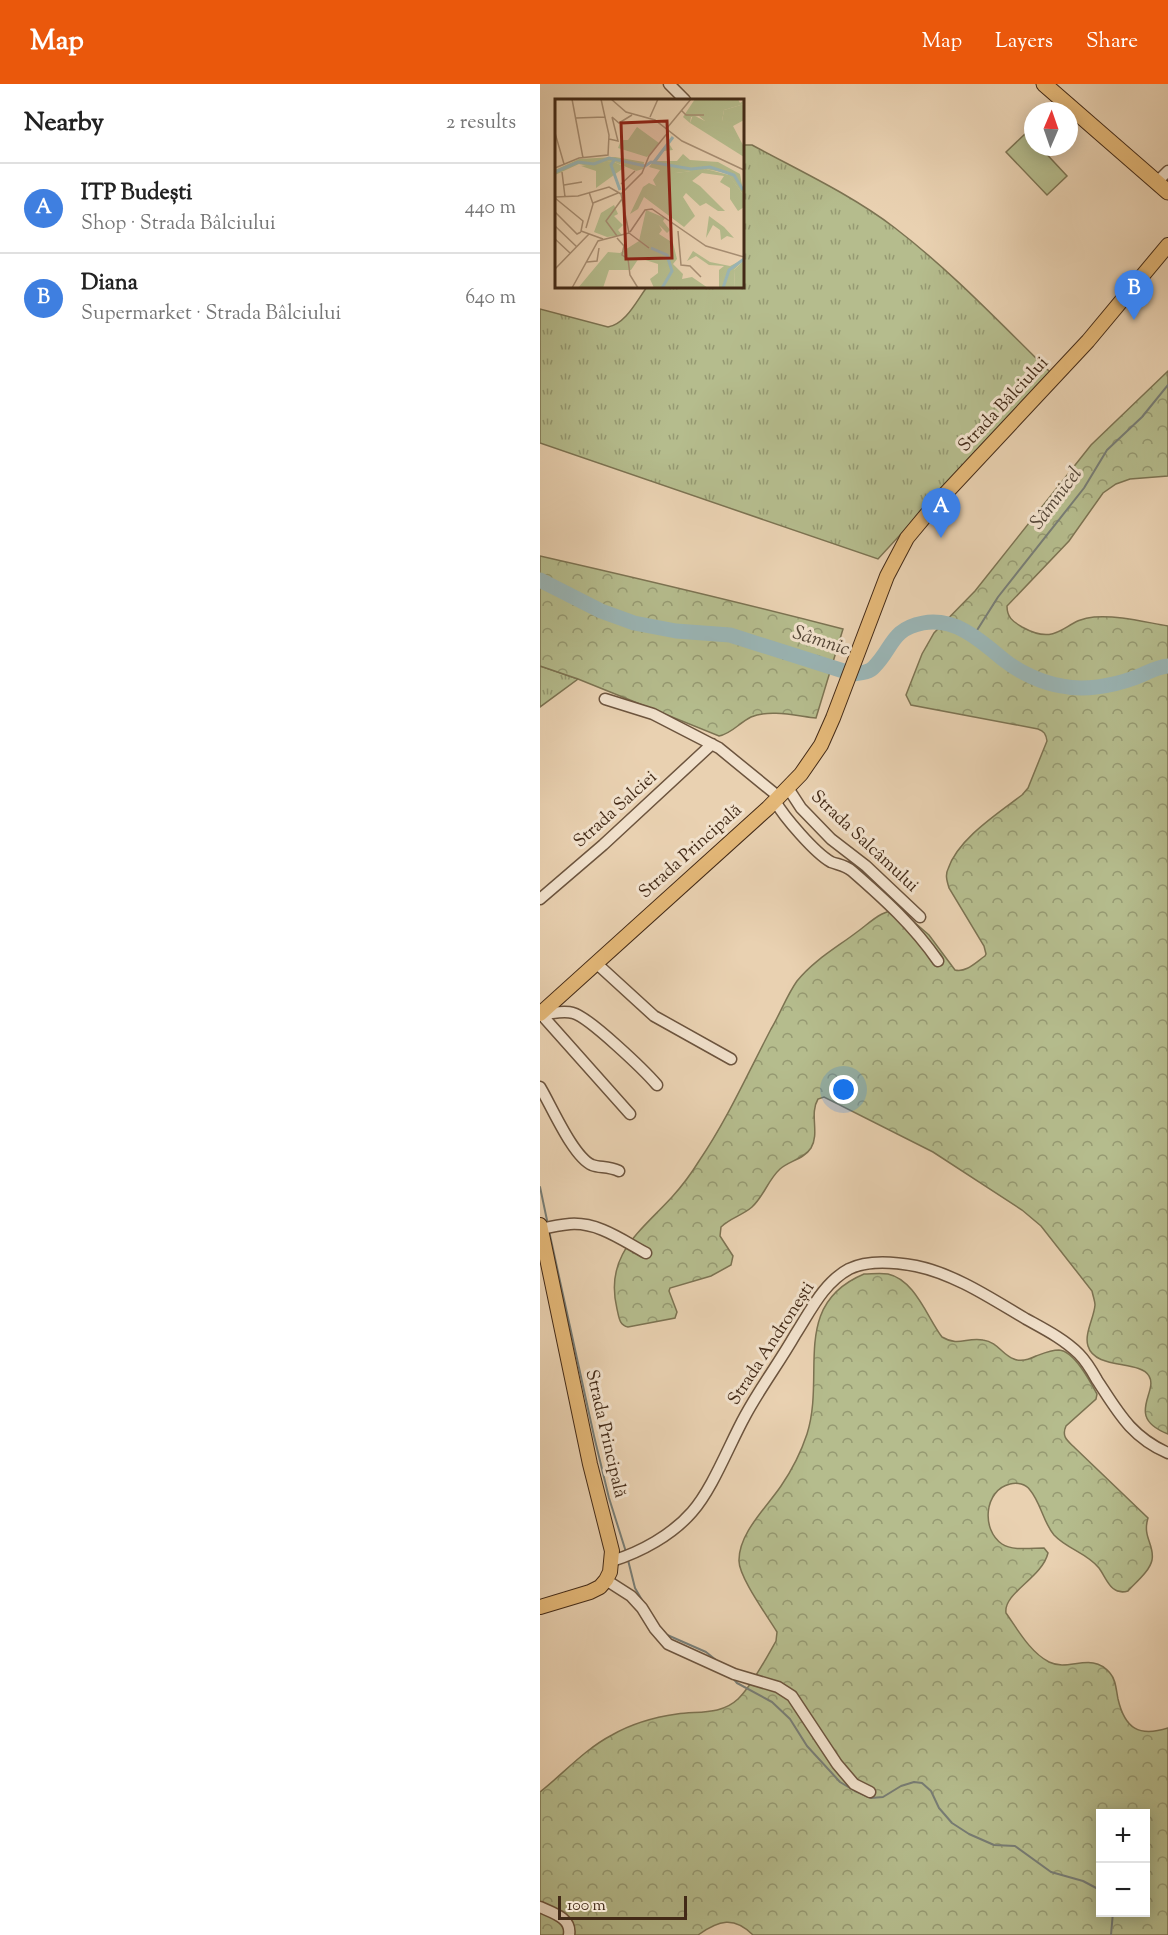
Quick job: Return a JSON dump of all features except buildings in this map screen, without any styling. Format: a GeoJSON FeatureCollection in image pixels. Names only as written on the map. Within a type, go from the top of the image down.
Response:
{"type":"FeatureCollection","features":[{"type":"Feature","properties":{"kind":"highway"},"geometry":{"type":"LineString","coordinates":[[1044,84],[1162,187]]}},
{"type":"Feature","properties":{"kind":"main road","name":"Strada Bâlciului"},"geometry":{"type":"LineString","coordinates":[[841,697],[898,554],[920,522],[1088,341],[1168,244]]}},
{"type":"Feature","properties":{"kind":"main road","name":"Strada Principală"},"geometry":{"type":"LineString","coordinates":[[540,1014],[781,795],[806,767],[821,745],[841,697]]}},
{"type":"Feature","properties":{"kind":"main road","name":"Strada Principală"},"geometry":{"type":"LineString","coordinates":[[544,1227],[590,1464],[612,1551],[621,1559],[606,1580]]}},
{"type":"Feature","properties":{"kind":"main road"},"geometry":{"type":"LineString","coordinates":[[540,1607],[590,1592],[600,1587],[606,1580]]}},
{"type":"Feature","properties":{"kind":"street"},"geometry":{"type":"LineString","coordinates":[[669,84],[684,99]]}},
{"type":"Feature","properties":{"kind":"street"},"geometry":{"type":"LineString","coordinates":[[1162,187],[1168,171]]}},
{"type":"Feature","properties":{"kind":"street"},"geometry":{"type":"LineString","coordinates":[[605,699],[653,714],[712,744],[781,795],[785,816],[815,849],[831,861],[850,870],[902,916],[938,961]]}},
{"type":"Feature","properties":{"kind":"street","name":"Strada Salciei"},"geometry":{"type":"LineString","coordinates":[[540,900],[704,754],[712,744]]}},
{"type":"Feature","properties":{"kind":"street","name":"Strada Salcâmului"},"geometry":{"type":"LineString","coordinates":[[781,795],[801,808],[831,839],[866,866],[920,917]]}},
{"type":"Feature","properties":{"kind":"street"},"geometry":{"type":"LineString","coordinates":[[596,963],[654,1016],[730,1059]]}},
{"type":"Feature","properties":{"kind":"street"},"geometry":{"type":"LineString","coordinates":[[540,1014],[568,1012],[584,1018],[647,1073],[657,1085]]}},
{"type":"Feature","properties":{"kind":"street"},"geometry":{"type":"LineString","coordinates":[[540,1014],[630,1114]]}},
{"type":"Feature","properties":{"kind":"street"},"geometry":{"type":"LineString","coordinates":[[540,1087],[568,1140],[579,1153],[593,1166],[611,1167],[619,1171]]}},
{"type":"Feature","properties":{"kind":"street"},"geometry":{"type":"LineString","coordinates":[[544,1227],[570,1224],[595,1227],[622,1238],[646,1253]]}},
{"type":"Feature","properties":{"kind":"street","name":"Strada Andronești"},"geometry":{"type":"LineString","coordinates":[[621,1559],[639,1551],[677,1526],[702,1501],[746,1414],[816,1301],[832,1282],[849,1269],[860,1265],[901,1263],[935,1271],[971,1288],[1056,1336],[1079,1354],[1131,1430],[1149,1444],[1168,1453]]}},
{"type":"Feature","properties":{"kind":"street"},"geometry":{"type":"LineString","coordinates":[[606,1580],[631,1596],[668,1644],[734,1674],[778,1687],[792,1696],[843,1771],[854,1784],[870,1792]]}},
{"type":"Feature","properties":{"kind":"street"},"geometry":{"type":"LineString","coordinates":[[540,1907],[567,1922],[570,1926],[569,1935]]}},
{"type":"Feature","properties":{"kind":"green space"},"geometry":{"type":"Polygon","coordinates":[[[1024,135],[1024,156],[1048,156],[1067,176],[1047,195],[1006,152],[1024,135]]]}},
{"type":"Feature","properties":{"kind":"green space"},"geometry":{"type":"Polygon","coordinates":[[[744,145],[752,145],[825,184],[895,228],[994,316],[1050,372],[878,559],[540,443],[540,309],[608,327],[620,321],[646,288],[744,288],[744,145]]]}},
{"type":"Feature","properties":{"kind":"green space"},"geometry":{"type":"Polygon","coordinates":[[[1168,371],[1168,476],[1130,479],[1116,484],[1103,493],[1069,541],[1007,606],[1007,610],[1015,623],[1035,633],[1045,635],[1061,631],[1075,622],[1094,617],[1122,618],[1168,626],[1168,1434],[1155,1427],[1148,1420],[1145,1412],[1151,1382],[1149,1376],[1137,1368],[1108,1362],[1092,1354],[1087,1341],[1095,1305],[1092,1291],[1041,1226],[1022,1210],[933,1152],[824,1097],[818,1099],[815,1105],[815,1136],[811,1148],[804,1155],[780,1169],[752,1207],[721,1227],[720,1236],[733,1256],[731,1265],[711,1276],[670,1288],[677,1312],[675,1318],[625,1326],[619,1318],[614,1290],[620,1259],[637,1234],[693,1171],[719,1129],[797,981],[818,960],[872,920],[894,910],[900,910],[929,935],[955,970],[967,968],[985,956],[984,946],[949,888],[947,871],[960,847],[969,837],[1028,788],[1047,741],[1046,736],[1038,729],[911,705],[906,695],[922,654],[934,633],[975,591],[1091,445],[1168,371]]]}},
{"type":"Feature","properties":{"kind":"green space"},"geometry":{"type":"Polygon","coordinates":[[[540,556],[843,629],[816,718],[784,714],[758,715],[719,736],[540,666],[540,556]]]}},
{"type":"Feature","properties":{"kind":"green space"},"geometry":{"type":"Polygon","coordinates":[[[540,666],[578,679],[540,707],[540,666]]]}},
{"type":"Feature","properties":{"kind":"green space"},"geometry":{"type":"Polygon","coordinates":[[[864,1274],[888,1274],[906,1284],[913,1291],[942,1337],[958,1342],[977,1339],[988,1341],[1010,1357],[1020,1360],[1053,1351],[1065,1352],[1076,1361],[1097,1394],[1096,1399],[1066,1426],[1065,1436],[1148,1518],[1147,1536],[1152,1550],[1152,1560],[1142,1577],[1128,1591],[1113,1589],[1094,1563],[1054,1535],[1034,1495],[1024,1485],[1010,1484],[1001,1488],[991,1502],[988,1520],[995,1538],[1002,1544],[1017,1548],[1044,1548],[1048,1553],[1038,1570],[1016,1592],[1007,1606],[1006,1613],[1030,1647],[1049,1662],[1064,1665],[1088,1662],[1103,1667],[1114,1679],[1121,1709],[1129,1724],[1141,1731],[1158,1731],[1168,1728],[1168,1935],[753,1935],[739,1925],[726,1922],[713,1926],[698,1935],[540,1935],[540,1792],[593,1747],[619,1731],[661,1717],[717,1710],[731,1704],[748,1687],[776,1641],[777,1632],[743,1576],[739,1560],[740,1550],[754,1521],[789,1474],[805,1441],[812,1411],[818,1322],[827,1304],[841,1287],[864,1274]]]}},
{"type":"Feature","properties":{"kind":"waterway","name":"Sâmnicel"},"geometry":{"type":"LineString","coordinates":[[974,635],[998,597],[1084,488],[1107,450],[1142,417],[1168,385]]}},
{"type":"Feature","properties":{"kind":"waterway","name":"Sâmnic"},"geometry":{"type":"LineString","coordinates":[[540,580],[601,611],[634,623],[676,631],[730,635],[853,674],[872,669],[898,635],[905,630],[923,623],[935,622],[967,632],[1017,669],[1054,685],[1089,688],[1125,681],[1168,666]]}},
{"type":"Feature","properties":{"kind":"waterway"},"geometry":{"type":"LineString","coordinates":[[540,1187],[548,1225]]}},
{"type":"Feature","properties":{"kind":"waterway"},"geometry":{"type":"LineString","coordinates":[[549,1231],[594,1436],[609,1498],[626,1552]]}},
{"type":"Feature","properties":{"kind":"waterway"},"geometry":{"type":"LineString","coordinates":[[628,1560],[635,1588],[642,1600]]}},
{"type":"Feature","properties":{"kind":"waterway"},"geometry":{"type":"LineString","coordinates":[[665,1634],[706,1652],[716,1660]]}},
{"type":"Feature","properties":{"kind":"waterway"},"geometry":{"type":"LineString","coordinates":[[732,1677],[737,1683],[772,1702],[790,1719],[807,1746],[840,1782],[855,1791],[871,1798],[883,1797],[901,1786],[914,1782],[922,1783],[931,1791],[939,1808],[952,1823],[969,1834],[994,1845],[1015,1846],[1051,1872],[1083,1881],[1096,1888]]}},
{"type":"Feature","properties":{"kind":"waterway"},"geometry":{"type":"LineString","coordinates":[[1111,1935],[1113,1917]]}},
{"type":"Feature","properties":{"kind":"place","name":"Diana"},"geometry":{"type":"Point","coordinates":[1134,320]}},
{"type":"Feature","properties":{"kind":"place","name":"ITP Budești"},"geometry":{"type":"Point","coordinates":[941,538]}}]}
